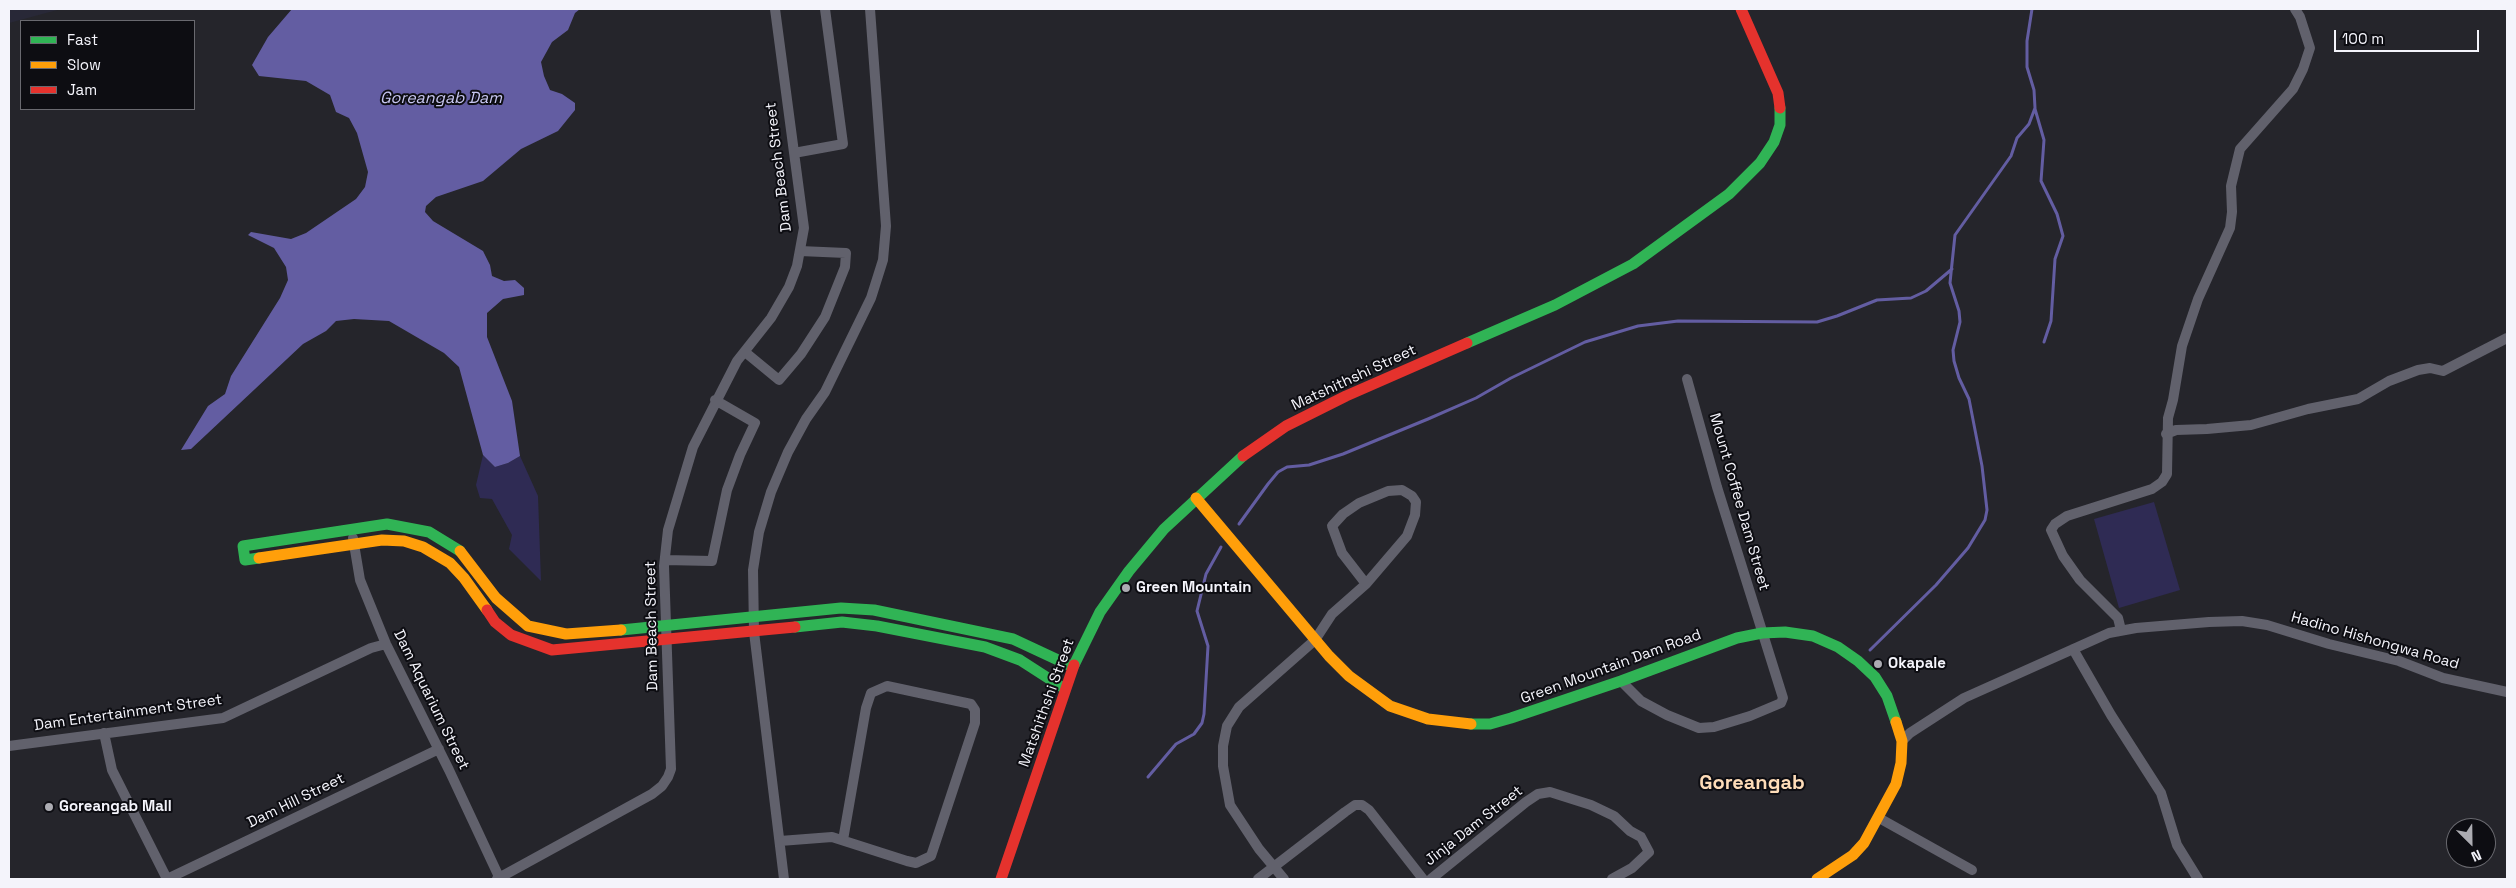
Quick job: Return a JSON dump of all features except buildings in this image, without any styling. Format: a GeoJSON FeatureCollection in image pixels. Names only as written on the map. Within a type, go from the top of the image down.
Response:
{"type":"FeatureCollection","features":[{"type":"Feature","properties":{"kind":"street","name":"Dam Beach Street"},"geometry":{"type":"LineString","coordinates":[[499,879],[662,786],[671,768],[665,627],[665,560],[668,530],[678,490],[693,447],[715,400],[745,352],[771,318],[789,287],[798,266],[804,228],[775,9]]}},
{"type":"Feature","properties":{"kind":"street"},"geometry":{"type":"LineString","coordinates":[[794,153],[843,144],[825,9]]}},
{"type":"Feature","properties":{"kind":"street"},"geometry":{"type":"LineString","coordinates":[[784,879],[754,632],[753,570],[759,532],[771,492],[788,452],[806,419],[825,392],[867,306],[883,260],[886,226],[870,9]]}},
{"type":"Feature","properties":{"kind":"street","name":"Matshithshi Street"},"geometry":{"type":"LineString","coordinates":[[1001,879],[1073,667],[1100,612],[1125,575],[1164,529],[1196,498],[1270,434],[1346,396],[1538,312],[1632,264],[1729,194],[1768,153],[1780,125],[1781,111],[1778,93],[1741,9]]}},
{"type":"Feature","properties":{"kind":"street"},"geometry":{"type":"LineString","coordinates":[[2122,630],[2118,618],[2093,595],[2074,572],[2051,530],[2055,524],[2067,516],[2138,494],[2162,482],[2166,474],[2166,434],[2182,346],[2189,320],[2230,228],[2232,212],[2231,186],[2240,149],[2293,89],[2304,69],[2310,48],[2300,17],[2295,9]]}},
{"type":"Feature","properties":{"kind":"street"},"geometry":{"type":"LineString","coordinates":[[745,352],[780,380],[801,354],[825,317],[845,267],[846,253],[800,250]]}},
{"type":"Feature","properties":{"kind":"street"},"geometry":{"type":"LineString","coordinates":[[2166,434],[2176,430],[2207,430],[2251,425],[2308,409],[2358,399],[2418,370],[2430,368],[2443,371],[2507,338]]}},
{"type":"Feature","properties":{"kind":"street","name":"Mount Coffee Dam Street"},"geometry":{"type":"LineString","coordinates":[[1621,681],[1641,700],[1667,715],[1699,728],[1714,727],[1750,716],[1772,708],[1781,703],[1783,698],[1717,487],[1687,379]]}},
{"type":"Feature","properties":{"kind":"street"},"geometry":{"type":"LineString","coordinates":[[665,560],[712,561],[727,490],[740,455],[755,423],[715,400]]}},
{"type":"Feature","properties":{"kind":"street"},"geometry":{"type":"LineString","coordinates":[[1284,879],[1230,805],[1224,781],[1223,746],[1228,726],[1239,708],[1315,640],[1332,614],[1366,584],[1406,536],[1415,515],[1416,502],[1412,496],[1402,490],[1388,491],[1359,503],[1343,514],[1332,526],[1342,553],[1366,584]]}},
{"type":"Feature","properties":{"kind":"street","name":"Green Mountain Dam Road"},"geometry":{"type":"LineString","coordinates":[[1196,498],[1315,640],[1349,676],[1390,706],[1414,715],[1444,722],[1490,724],[1621,681],[1737,638],[1762,633],[1785,632],[1813,636],[1838,647],[1875,676],[1887,696],[1902,740],[1901,763],[1896,784],[1879,818],[1853,855],[1817,879]]}},
{"type":"Feature","properties":{"kind":"street"},"geometry":{"type":"LineString","coordinates":[[1066,690],[1020,660],[985,647],[878,626],[842,622],[666,641],[552,650],[511,635],[495,622],[464,578],[440,555],[423,547],[404,542],[382,540],[354,546],[245,560],[243,546],[387,524],[406,526],[429,532],[464,554],[496,598],[528,626],[566,634],[665,627],[841,608],[874,610],[1013,640],[1073,667]]}},
{"type":"Feature","properties":{"kind":"street","name":"Dam Aquarium Street"},"geometry":{"type":"LineString","coordinates":[[353,529],[360,580],[386,644],[439,749],[499,879]]}},
{"type":"Feature","properties":{"kind":"street","name":"Hadino Hishongwa Road"},"geometry":{"type":"LineString","coordinates":[[1902,740],[1910,732],[1964,698],[2109,633],[2122,630],[2209,622],[2242,621],[2267,625],[2338,647],[2399,661],[2443,678],[2507,692]]}},
{"type":"Feature","properties":{"kind":"street","name":"Dam Entertainment Street"},"geometry":{"type":"LineString","coordinates":[[9,746],[104,732],[223,718],[371,648],[386,644]]}},
{"type":"Feature","properties":{"kind":"street"},"geometry":{"type":"LineString","coordinates":[[2073,649],[2111,715],[2161,792],[2177,845],[2198,879]]}},
{"type":"Feature","properties":{"kind":"street"},"geometry":{"type":"LineString","coordinates":[[780,841],[832,837],[916,864],[931,856],[975,723],[975,710],[971,704],[887,686],[871,693],[866,708],[843,840]]}},
{"type":"Feature","properties":{"kind":"street"},"geometry":{"type":"LineString","coordinates":[[104,732],[112,770],[167,879]]}},
{"type":"Feature","properties":{"kind":"street","name":"Dam Hill Street"},"geometry":{"type":"LineString","coordinates":[[167,879],[439,749]]}},
{"type":"Feature","properties":{"kind":"street","name":"Jinja Dam Street"},"geometry":{"type":"LineString","coordinates":[[1431,879],[1526,802],[1538,794],[1550,792],[1591,805],[1614,816],[1630,831],[1641,837],[1649,852],[1632,868],[1612,879]]}},
{"type":"Feature","properties":{"kind":"street"},"geometry":{"type":"LineString","coordinates":[[1258,879],[1355,805],[1362,805],[1369,810],[1423,879]]}},
{"type":"Feature","properties":{"kind":"street"},"geometry":{"type":"LineString","coordinates":[[1879,818],[1972,870]]}},
{"type":"Feature","properties":{"kind":"shaded area"},"geometry":{"type":"Polygon","coordinates":[[[9,9],[61,9],[20,20],[9,23],[9,9]]]}},
{"type":"Feature","properties":{"kind":"shaded area"},"geometry":{"type":"Polygon","coordinates":[[[483,455],[495,467],[508,463],[520,456],[538,496],[541,581],[509,549],[512,535],[492,499],[480,498],[476,485],[483,455]]]}},
{"type":"Feature","properties":{"kind":"shaded area"},"geometry":{"type":"Polygon","coordinates":[[[2154,502],[2180,590],[2119,608],[2094,519],[2154,502]]]}},
{"type":"Feature","properties":{"kind":"water","name":"Goreangab Dam"},"geometry":{"type":"Polygon","coordinates":[[[292,9],[580,9],[575,13],[568,30],[552,42],[541,62],[550,90],[562,94],[575,103],[575,110],[558,131],[521,149],[483,181],[436,197],[426,206],[425,212],[433,221],[483,251],[490,265],[492,276],[504,281],[515,280],[524,288],[524,295],[503,299],[487,313],[487,337],[512,401],[520,456],[508,463],[495,467],[483,455],[459,367],[444,353],[389,321],[354,319],[336,321],[326,331],[303,344],[191,449],[181,450],[208,406],[225,394],[231,376],[280,298],[288,280],[286,267],[274,248],[248,235],[251,232],[291,239],[306,233],[356,199],[365,187],[368,172],[357,133],[349,118],[336,112],[330,95],[306,81],[259,76],[252,65],[268,37],[292,9]]]}},
{"type":"Feature","properties":{"kind":"waterway"},"geometry":{"type":"LineString","coordinates":[[1870,650],[1936,585],[1968,548],[1985,520],[1987,510],[1982,466],[1969,399],[1959,378],[1954,361],[1953,350],[1960,322],[1959,311],[1950,283],[1955,235],[2011,156],[2017,138],[2029,124],[2035,108],[2034,90],[2027,67],[2027,41],[2032,9]]}},
{"type":"Feature","properties":{"kind":"waterway"},"geometry":{"type":"LineString","coordinates":[[2035,109],[2044,140],[2041,181],[2057,214],[2063,236],[2055,259],[2051,321],[2044,342]]}},
{"type":"Feature","properties":{"kind":"waterway"},"geometry":{"type":"LineString","coordinates":[[1239,524],[1278,472],[1287,467],[1309,465],[1343,454],[1428,419],[1476,398],[1511,378],[1585,342],[1638,326],[1678,321],[1817,322],[1877,300],[1911,298],[1926,291],[1952,269]]}},
{"type":"Feature","properties":{"kind":"waterway"},"geometry":{"type":"LineString","coordinates":[[1148,777],[1176,744],[1194,734],[1202,723],[1208,646],[1197,611],[1206,574],[1221,547]]}},
{"type":"Feature","properties":{"kind":"traffic: fast"},"geometry":{"type":"LineString","coordinates":[[1467,343],[1555,305],[1633,264],[1729,194],[1760,163],[1774,142],[1780,125],[1780,108]]}},
{"type":"Feature","properties":{"kind":"traffic: fast"},"geometry":{"type":"LineString","coordinates":[[1074,665],[1100,612],[1129,571],[1164,529],[1243,456]]}},
{"type":"Feature","properties":{"kind":"traffic: fast"},"geometry":{"type":"LineString","coordinates":[[259,558],[245,560],[243,546],[387,524],[429,532],[460,551]]}},
{"type":"Feature","properties":{"kind":"traffic: fast"},"geometry":{"type":"LineString","coordinates":[[621,630],[841,608],[874,610],[1013,639],[1073,667]]}},
{"type":"Feature","properties":{"kind":"traffic: fast"},"geometry":{"type":"LineString","coordinates":[[795,627],[842,622],[877,626],[985,647],[1020,660],[1065,689]]}},
{"type":"Feature","properties":{"kind":"traffic: fast"},"geometry":{"type":"LineString","coordinates":[[1471,724],[1490,724],[1511,718],[1621,681],[1737,638],[1762,633],[1785,632],[1813,636],[1838,647],[1858,661],[1875,677],[1887,696],[1896,722]]}},
{"type":"Feature","properties":{"kind":"traffic: slow"},"geometry":{"type":"LineString","coordinates":[[1196,498],[1329,656],[1349,676],[1390,706],[1428,719],[1471,724]]}},
{"type":"Feature","properties":{"kind":"traffic: slow"},"geometry":{"type":"LineString","coordinates":[[259,558],[382,540],[404,541],[423,547],[450,563],[464,578],[487,610]]}},
{"type":"Feature","properties":{"kind":"traffic: slow"},"geometry":{"type":"LineString","coordinates":[[460,551],[496,598],[528,626],[566,634],[621,630]]}},
{"type":"Feature","properties":{"kind":"traffic: slow"},"geometry":{"type":"LineString","coordinates":[[1817,879],[1853,855],[1864,843],[1896,784],[1901,763],[1902,741],[1896,722]]}},
{"type":"Feature","properties":{"kind":"traffic: jam"},"geometry":{"type":"LineString","coordinates":[[1741,9],[1778,93],[1780,108]]}},
{"type":"Feature","properties":{"kind":"traffic: jam"},"geometry":{"type":"LineString","coordinates":[[1243,456],[1286,426],[1346,396],[1467,343]]}},
{"type":"Feature","properties":{"kind":"traffic: jam"},"geometry":{"type":"LineString","coordinates":[[487,610],[495,622],[511,635],[552,650],[795,627]]}},
{"type":"Feature","properties":{"kind":"traffic: jam"},"geometry":{"type":"LineString","coordinates":[[1001,879],[1074,665]]}},
{"type":"Feature","properties":{"kind":"place","name":"Green Mountain"},"geometry":{"type":"Point","coordinates":[1126,588]}},
{"type":"Feature","properties":{"kind":"place","name":"Okapale"},"geometry":{"type":"Point","coordinates":[1878,664]}},
{"type":"Feature","properties":{"kind":"place","name":"Goreangab Mall"},"geometry":{"type":"Point","coordinates":[49,807]}},
{"type":"Feature","properties":{"kind":"district","name":"Goreangab"},"geometry":{"type":"Point","coordinates":[1752,784]}}]}
